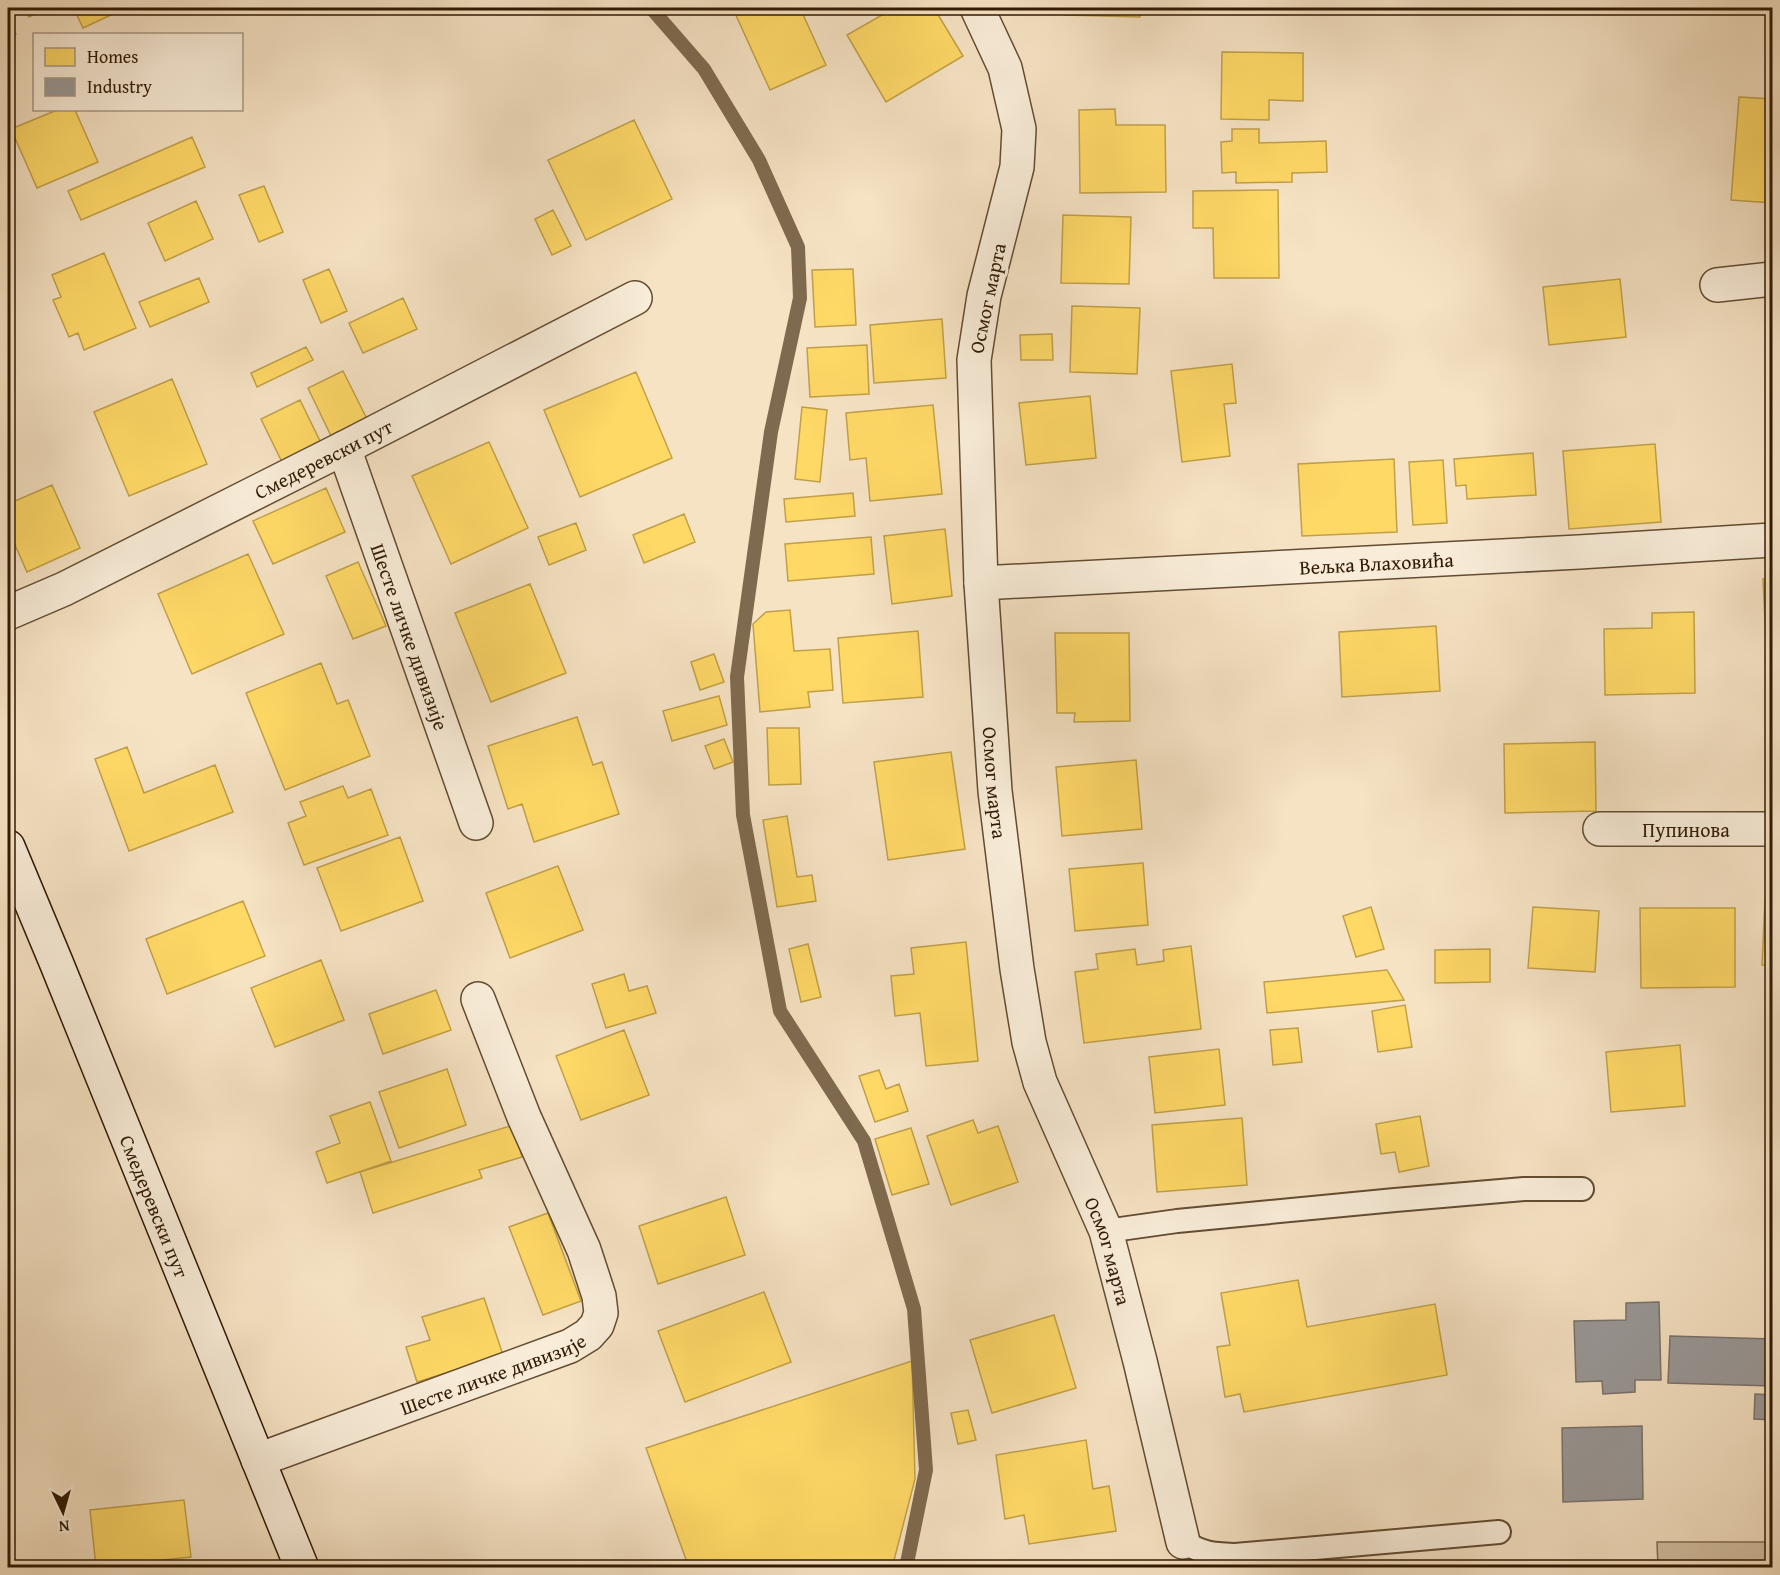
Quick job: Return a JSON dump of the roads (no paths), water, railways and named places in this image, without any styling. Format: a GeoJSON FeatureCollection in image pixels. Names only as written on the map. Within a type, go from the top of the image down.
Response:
{"type":"FeatureCollection","features":[{"type":"Feature","properties":{"kind":"street","name":"Осмог марта"},"geometry":{"type":"LineString","coordinates":[[977,8],[1005,68],[1019,129],[1017,167],[984,296],[974,360],[981,583],[994,791],[1017,969],[1029,1042],[1040,1082],[1106,1231],[1184,1542]]}},
{"type":"Feature","properties":{"kind":"street"},"geometry":{"type":"LineString","coordinates":[[1717,285],[1773,279]]}},
{"type":"Feature","properties":{"kind":"street","name":"Смедеревски пут"},"geometry":{"type":"LineString","coordinates":[[8,613],[64,589],[635,298]]}},
{"type":"Feature","properties":{"kind":"street","name":"Шесте личке дивизије"},"geometry":{"type":"LineString","coordinates":[[344,448],[476,823]]}},
{"type":"Feature","properties":{"kind":"street","name":"Вељка Влаховића"},"geometry":{"type":"LineString","coordinates":[[981,583],[1773,540]]}},
{"type":"Feature","properties":{"kind":"street","name":"Пупинова"},"geometry":{"type":"LineString","coordinates":[[1600,829],[1773,829]]}},
{"type":"Feature","properties":{"kind":"street","name":"Смедеревски пут"},"geometry":{"type":"LineString","coordinates":[[8,847],[302,1568]]}},
{"type":"Feature","properties":{"kind":"street","name":"Шесте личке дивизије"},"geometry":{"type":"LineString","coordinates":[[258,1461],[570,1346],[588,1335],[597,1324],[601,1313],[599,1296],[584,1250],[524,1117],[478,999]]}},
{"type":"Feature","properties":{"kind":"lane"},"geometry":{"type":"LineString","coordinates":[[1106,1231],[1177,1221],[1406,1199],[1524,1189],[1582,1189]]}},
{"type":"Feature","properties":{"kind":"lane"},"geometry":{"type":"LineString","coordinates":[[1184,1542],[1201,1552],[1235,1555],[1499,1532]]}},
{"type":"Feature","properties":{"kind":"waterway"},"geometry":{"type":"LineString","coordinates":[[651,8],[704,69],[759,160],[798,247],[800,298],[771,432],[737,677],[743,815],[780,1011],[864,1141],[914,1309],[926,1470],[906,1568]]}}]}
